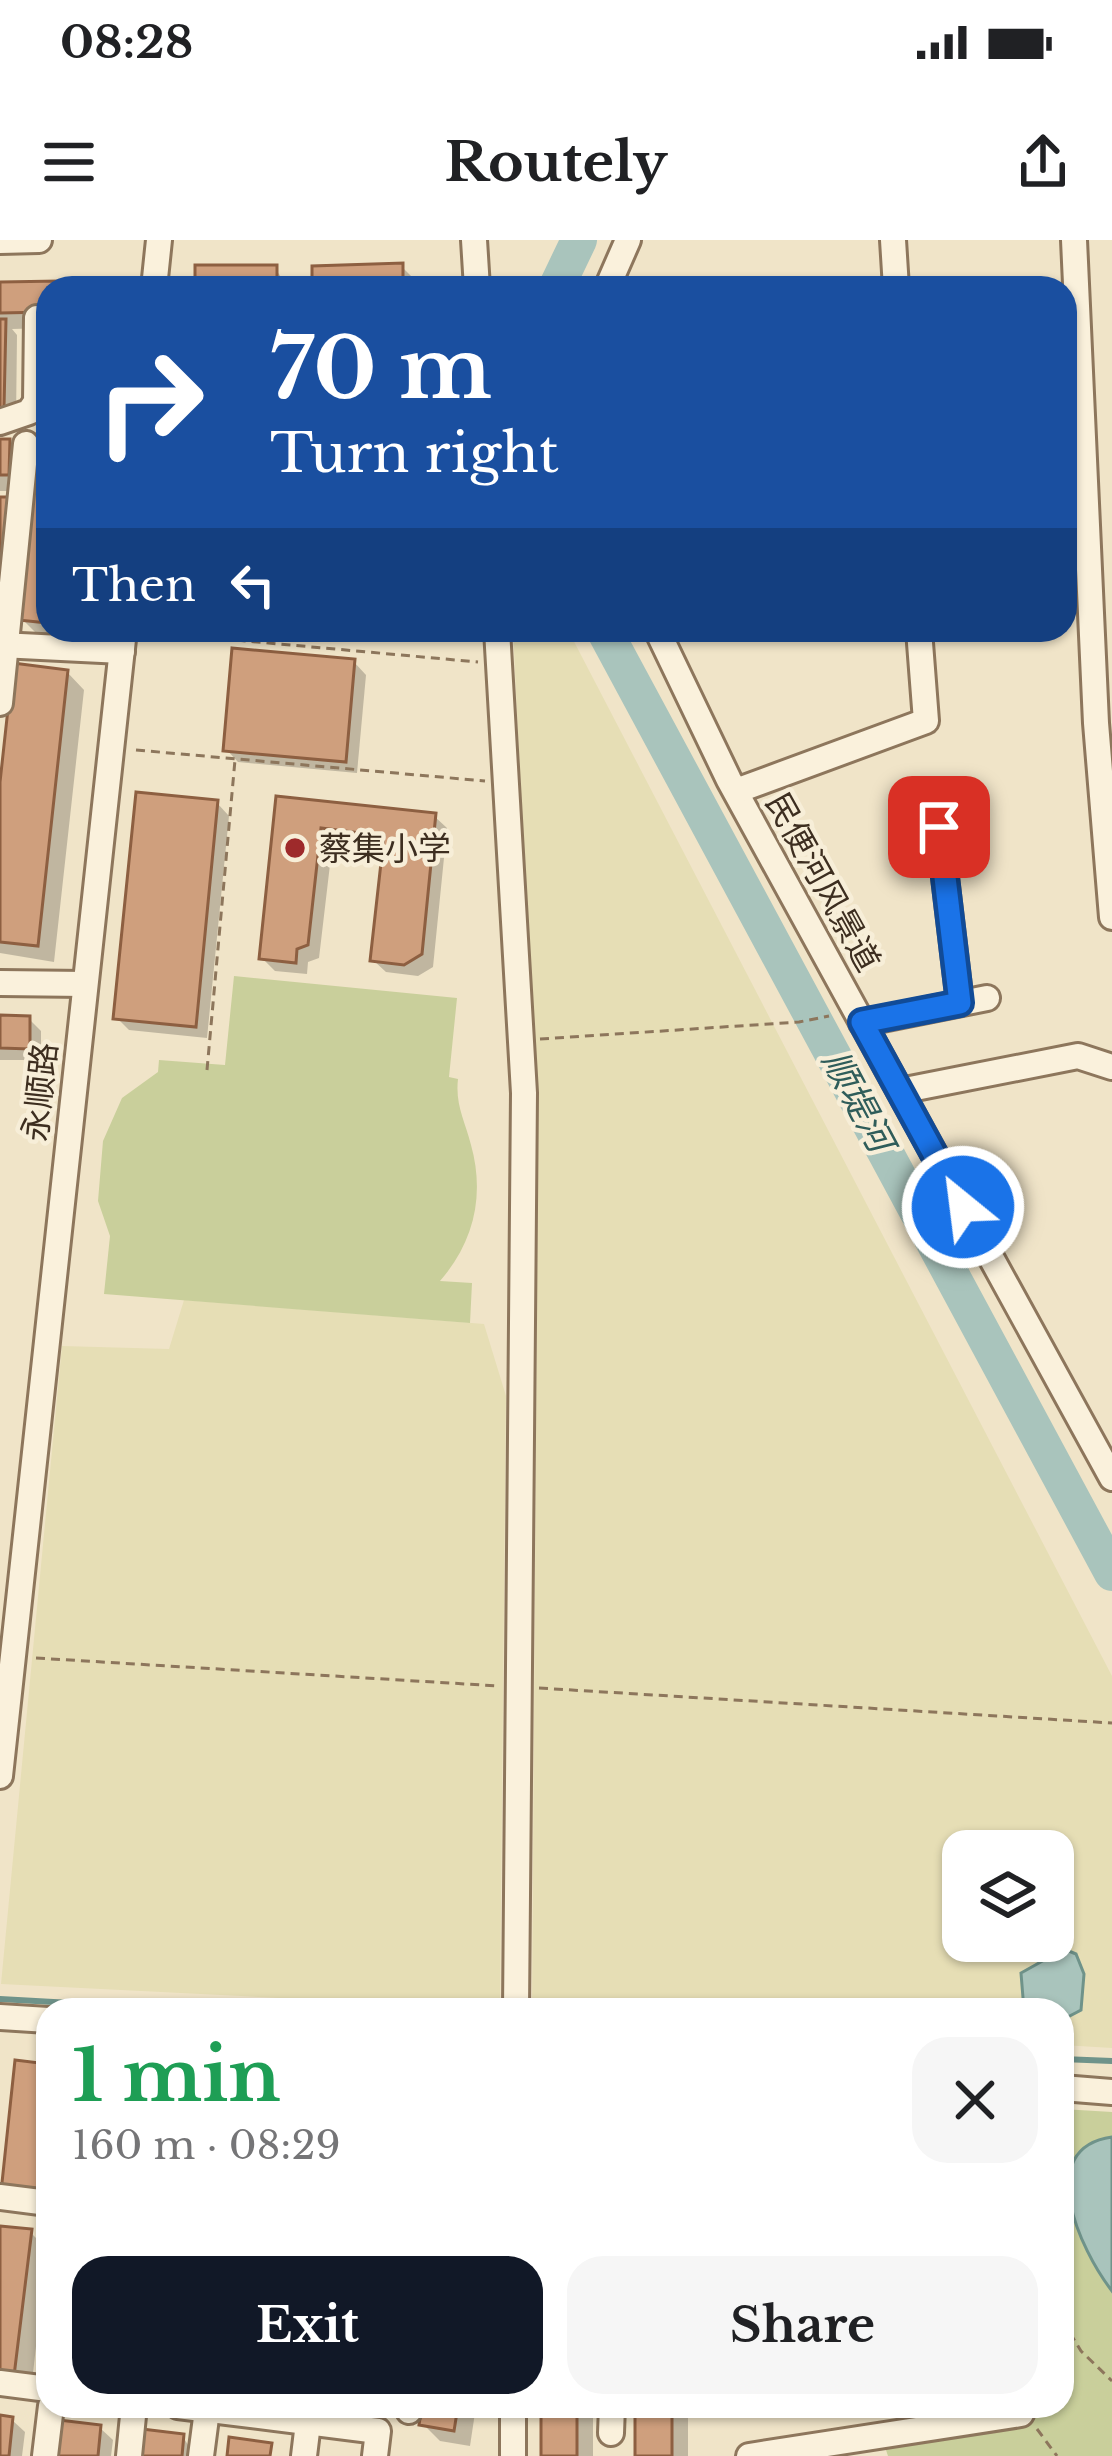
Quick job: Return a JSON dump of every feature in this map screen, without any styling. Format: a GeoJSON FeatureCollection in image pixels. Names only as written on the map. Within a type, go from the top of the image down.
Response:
{"type":"FeatureCollection","features":[{"type":"Feature","properties":{"kind":"street"},"geometry":{"type":"LineString","coordinates":[[0,241],[39,240]]}},
{"type":"Feature","properties":{"kind":"street"},"geometry":{"type":"LineString","coordinates":[[155,276],[159,240]]}},
{"type":"Feature","properties":{"kind":"street"},"geometry":{"type":"LineString","coordinates":[[474,240],[476,276]]}},
{"type":"Feature","properties":{"kind":"street"},"geometry":{"type":"LineString","coordinates":[[612,276],[628,240]]}},
{"type":"Feature","properties":{"kind":"street"},"geometry":{"type":"LineString","coordinates":[[892,240],[895,276]]}},
{"type":"Feature","properties":{"kind":"street"},"geometry":{"type":"LineString","coordinates":[[1074,240],[1076,276]]}},
{"type":"Feature","properties":{"kind":"street"},"geometry":{"type":"LineString","coordinates":[[1077,306],[1096,723],[1112,917]]}},
{"type":"Feature","properties":{"kind":"street"},"geometry":{"type":"LineString","coordinates":[[0,422],[29,412],[35,402],[36,360]]}},
{"type":"Feature","properties":{"kind":"street"},"geometry":{"type":"LineString","coordinates":[[0,703],[26,444]]}},
{"type":"Feature","properties":{"kind":"street"},"geometry":{"type":"LineString","coordinates":[[3,645],[48,642]]}},
{"type":"Feature","properties":{"kind":"street","name":"永顺路"},"geometry":{"type":"LineString","coordinates":[[0,1776],[123,642]]}},
{"type":"Feature","properties":{"kind":"street"},"geometry":{"type":"LineString","coordinates":[[497,642],[520,1040],[516,1998]]}},
{"type":"Feature","properties":{"kind":"street","name":"民便河风景道"},"geometry":{"type":"LineString","coordinates":[[663,642],[852,1017],[900,1091],[1112,1478]]}},
{"type":"Feature","properties":{"kind":"street"},"geometry":{"type":"LineString","coordinates":[[736,791],[926,722],[920,642]]}},
{"type":"Feature","properties":{"kind":"street"},"geometry":{"type":"LineString","coordinates":[[939,827],[960,1003]]}},
{"type":"Feature","properties":{"kind":"street"},"geometry":{"type":"LineString","coordinates":[[0,983],[85,984]]}},
{"type":"Feature","properties":{"kind":"street"},"geometry":{"type":"LineString","coordinates":[[852,1017],[987,998]]}},
{"type":"Feature","properties":{"kind":"street"},"geometry":{"type":"LineString","coordinates":[[900,1091],[1078,1056],[1112,1067]]}},
{"type":"Feature","properties":{"kind":"street"},"geometry":{"type":"LineString","coordinates":[[0,2017],[36,2019]]}},
{"type":"Feature","properties":{"kind":"street"},"geometry":{"type":"LineString","coordinates":[[1074,2089],[1112,2092]]}},
{"type":"Feature","properties":{"kind":"street"},"geometry":{"type":"LineString","coordinates":[[0,2197],[36,2202]]}},
{"type":"Feature","properties":{"kind":"street"},"geometry":{"type":"LineString","coordinates":[[0,2383],[36,2388]]}},
{"type":"Feature","properties":{"kind":"street"},"geometry":{"type":"LineString","coordinates":[[45,2456],[50,2418]]}},
{"type":"Feature","properties":{"kind":"street"},"geometry":{"type":"LineString","coordinates":[[129,2456],[133,2418]]}},
{"type":"Feature","properties":{"kind":"street"},"geometry":{"type":"LineString","coordinates":[[201,2456],[206,2418]]}},
{"type":"Feature","properties":{"kind":"street"},"geometry":{"type":"LineString","coordinates":[[274,2418],[378,2432],[375,2456]]}},
{"type":"Feature","properties":{"kind":"street"},"geometry":{"type":"LineString","coordinates":[[513,2418],[513,2456]]}},
{"type":"Feature","properties":{"kind":"street"},"geometry":{"type":"LineString","coordinates":[[611,2433],[612,2418]]}},
{"type":"Feature","properties":{"kind":"street"},"geometry":{"type":"LineString","coordinates":[[749,2456],[972,2418]]}},
{"type":"Feature","properties":{"kind":"street"},"geometry":{"type":"LineString","coordinates":[[304,2456],[308,2422]]}},
{"type":"Feature","properties":{"kind":"path"},"geometry":{"type":"LineString","coordinates":[[193,642],[499,664]]}},
{"type":"Feature","properties":{"kind":"path"},"geometry":{"type":"LineString","coordinates":[[111,748],[504,782]]}},
{"type":"Feature","properties":{"kind":"path"},"geometry":{"type":"LineString","coordinates":[[207,1070],[236,759]]}},
{"type":"Feature","properties":{"kind":"path"},"geometry":{"type":"LineString","coordinates":[[520,1040],[852,1017]]}},
{"type":"Feature","properties":{"kind":"path"},"geometry":{"type":"LineString","coordinates":[[13,1656],[1112,1723]]}},
{"type":"Feature","properties":{"kind":"path"},"geometry":{"type":"LineString","coordinates":[[1074,2340],[1112,2381]]}},
{"type":"Feature","properties":{"kind":"path"},"geometry":{"type":"LineString","coordinates":[[1026,2418],[1057,2456]]}},
{"type":"Feature","properties":{"kind":"shaded area"},"geometry":{"type":"Polygon","coordinates":[[[514,642],[574,642],[1112,1676],[1112,2048],[1074,2046],[1074,1998],[532,1998],[538,1144],[514,642]]]}},
{"type":"Feature","properties":{"kind":"shaded area"},"geometry":{"type":"Polygon","coordinates":[[[184,1300],[484,1324],[506,1396],[500,1998],[280,1998],[1,1984],[62,1346],[169,1349],[184,1300]]]}},
{"type":"Feature","properties":{"kind":"green space"},"geometry":{"type":"Polygon","coordinates":[[[234,976],[457,998],[449,1077],[458,1079],[459,1105],[475,1164],[476,1200],[461,1250],[440,1281],[472,1283],[470,1323],[104,1294],[110,1236],[98,1201],[103,1141],[122,1098],[158,1072],[159,1060],[225,1065],[234,976]]]}},
{"type":"Feature","properties":{"kind":"green space"},"geometry":{"type":"Polygon","coordinates":[[[1074,2110],[1112,2112],[1112,2456],[888,2456],[884,2444],[963,2418],[1074,2418],[1074,2110]]]}},
{"type":"Feature","properties":{"kind":"water"},"geometry":{"type":"Polygon","coordinates":[[[1076,1954],[1084,1974],[1081,2010],[1074,2014],[1074,1998],[1023,1998],[1021,1973],[1041,1962],[1074,1962],[1076,1954]]]}},
{"type":"Feature","properties":{"kind":"water"},"geometry":{"type":"Polygon","coordinates":[[[1112,2137],[1112,2291],[1087,2251],[1074,2217],[1074,2160],[1088,2145],[1112,2137]]]}},
{"type":"Feature","properties":{"kind":"building"},"geometry":{"type":"Polygon","coordinates":[[[403,263],[403,276],[312,276],[312,266],[403,263]]]}},
{"type":"Feature","properties":{"kind":"building"},"geometry":{"type":"Polygon","coordinates":[[[195,265],[277,265],[277,276],[195,276],[195,265]]]}},
{"type":"Feature","properties":{"kind":"building"},"geometry":{"type":"Polygon","coordinates":[[[36,281],[36,312],[0,313],[0,282],[36,281]]]}},
{"type":"Feature","properties":{"kind":"building"},"geometry":{"type":"Polygon","coordinates":[[[0,319],[6,319],[4,408],[0,408],[0,319]]]}},
{"type":"Feature","properties":{"kind":"building"},"geometry":{"type":"Polygon","coordinates":[[[0,439],[10,439],[9,475],[0,475],[0,439]]]}},
{"type":"Feature","properties":{"kind":"building"},"geometry":{"type":"Polygon","coordinates":[[[36,449],[36,622],[18,620],[36,449]]]}},
{"type":"Feature","properties":{"kind":"building"},"geometry":{"type":"Polygon","coordinates":[[[0,497],[8,497],[0,612],[0,497]]]}},
{"type":"Feature","properties":{"kind":"building"},"geometry":{"type":"Polygon","coordinates":[[[232,648],[355,659],[346,762],[223,751],[232,648]]]}},
{"type":"Feature","properties":{"kind":"building"},"geometry":{"type":"Polygon","coordinates":[[[13,663],[68,670],[38,946],[0,942],[0,782],[13,663]]]}},
{"type":"Feature","properties":{"kind":"building"},"geometry":{"type":"Polygon","coordinates":[[[136,792],[218,800],[196,1027],[113,1019],[136,792]]]}},
{"type":"Feature","properties":{"kind":"building"},"geometry":{"type":"Polygon","coordinates":[[[276,796],[436,813],[422,954],[404,965],[370,961],[384,836],[321,828],[308,945],[297,949],[296,963],[259,959],[276,796]]]}},
{"type":"Feature","properties":{"kind":"building"},"geometry":{"type":"Polygon","coordinates":[[[0,1015],[30,1016],[30,1049],[0,1048],[0,1015]]]}},
{"type":"Feature","properties":{"kind":"building"},"geometry":{"type":"Polygon","coordinates":[[[15,2060],[36,2063],[36,2196],[1,2192],[15,2060]]]}},
{"type":"Feature","properties":{"kind":"building"},"geometry":{"type":"Polygon","coordinates":[[[0,2226],[32,2229],[14,2376],[0,2374],[0,2226]]]}},
{"type":"Feature","properties":{"kind":"building"},"geometry":{"type":"Polygon","coordinates":[[[0,2415],[13,2417],[9,2456],[0,2456],[0,2415]]]}},
{"type":"Feature","properties":{"kind":"building"},"geometry":{"type":"Polygon","coordinates":[[[420,2418],[456,2418],[454,2431],[419,2425],[420,2418]]]}},
{"type":"Feature","properties":{"kind":"building"},"geometry":{"type":"Polygon","coordinates":[[[541,2418],[577,2418],[577,2456],[541,2456],[541,2418]]]}},
{"type":"Feature","properties":{"kind":"building"},"geometry":{"type":"Polygon","coordinates":[[[635,2418],[672,2418],[672,2456],[635,2456],[635,2418]]]}},
{"type":"Feature","properties":{"kind":"building"},"geometry":{"type":"Polygon","coordinates":[[[59,2420],[101,2425],[98,2456],[55,2456],[59,2420]]]}},
{"type":"Feature","properties":{"kind":"building"},"geometry":{"type":"Polygon","coordinates":[[[142,2429],[184,2434],[182,2456],[138,2456],[142,2429]]]}},
{"type":"Feature","properties":{"kind":"building"},"geometry":{"type":"Polygon","coordinates":[[[229,2437],[272,2443],[270,2456],[227,2456],[229,2437]]]}},
{"type":"Feature","properties":{"kind":"waterway","name":"顺堤河"},"geometry":{"type":"LineString","coordinates":[[562,276],[579,240]]}},
{"type":"Feature","properties":{"kind":"waterway","name":"顺堤河"},"geometry":{"type":"LineString","coordinates":[[610,642],[1112,1573]]}},
{"type":"Feature","properties":{"kind":"waterway"},"geometry":{"type":"LineString","coordinates":[[0,1999],[36,2001]]}},
{"type":"Feature","properties":{"kind":"waterway"},"geometry":{"type":"LineString","coordinates":[[1074,2059],[1112,2061]]}},
{"type":"Feature","properties":{"kind":"place","name":"蔡集小学"},"geometry":{"type":"Point","coordinates":[295,848]}},
{"type":"Feature","properties":{"kind":"route"},"geometry":{"type":"LineString","coordinates":[[939,827],[960,1003],[862,1022],[963,1207]]}}]}
